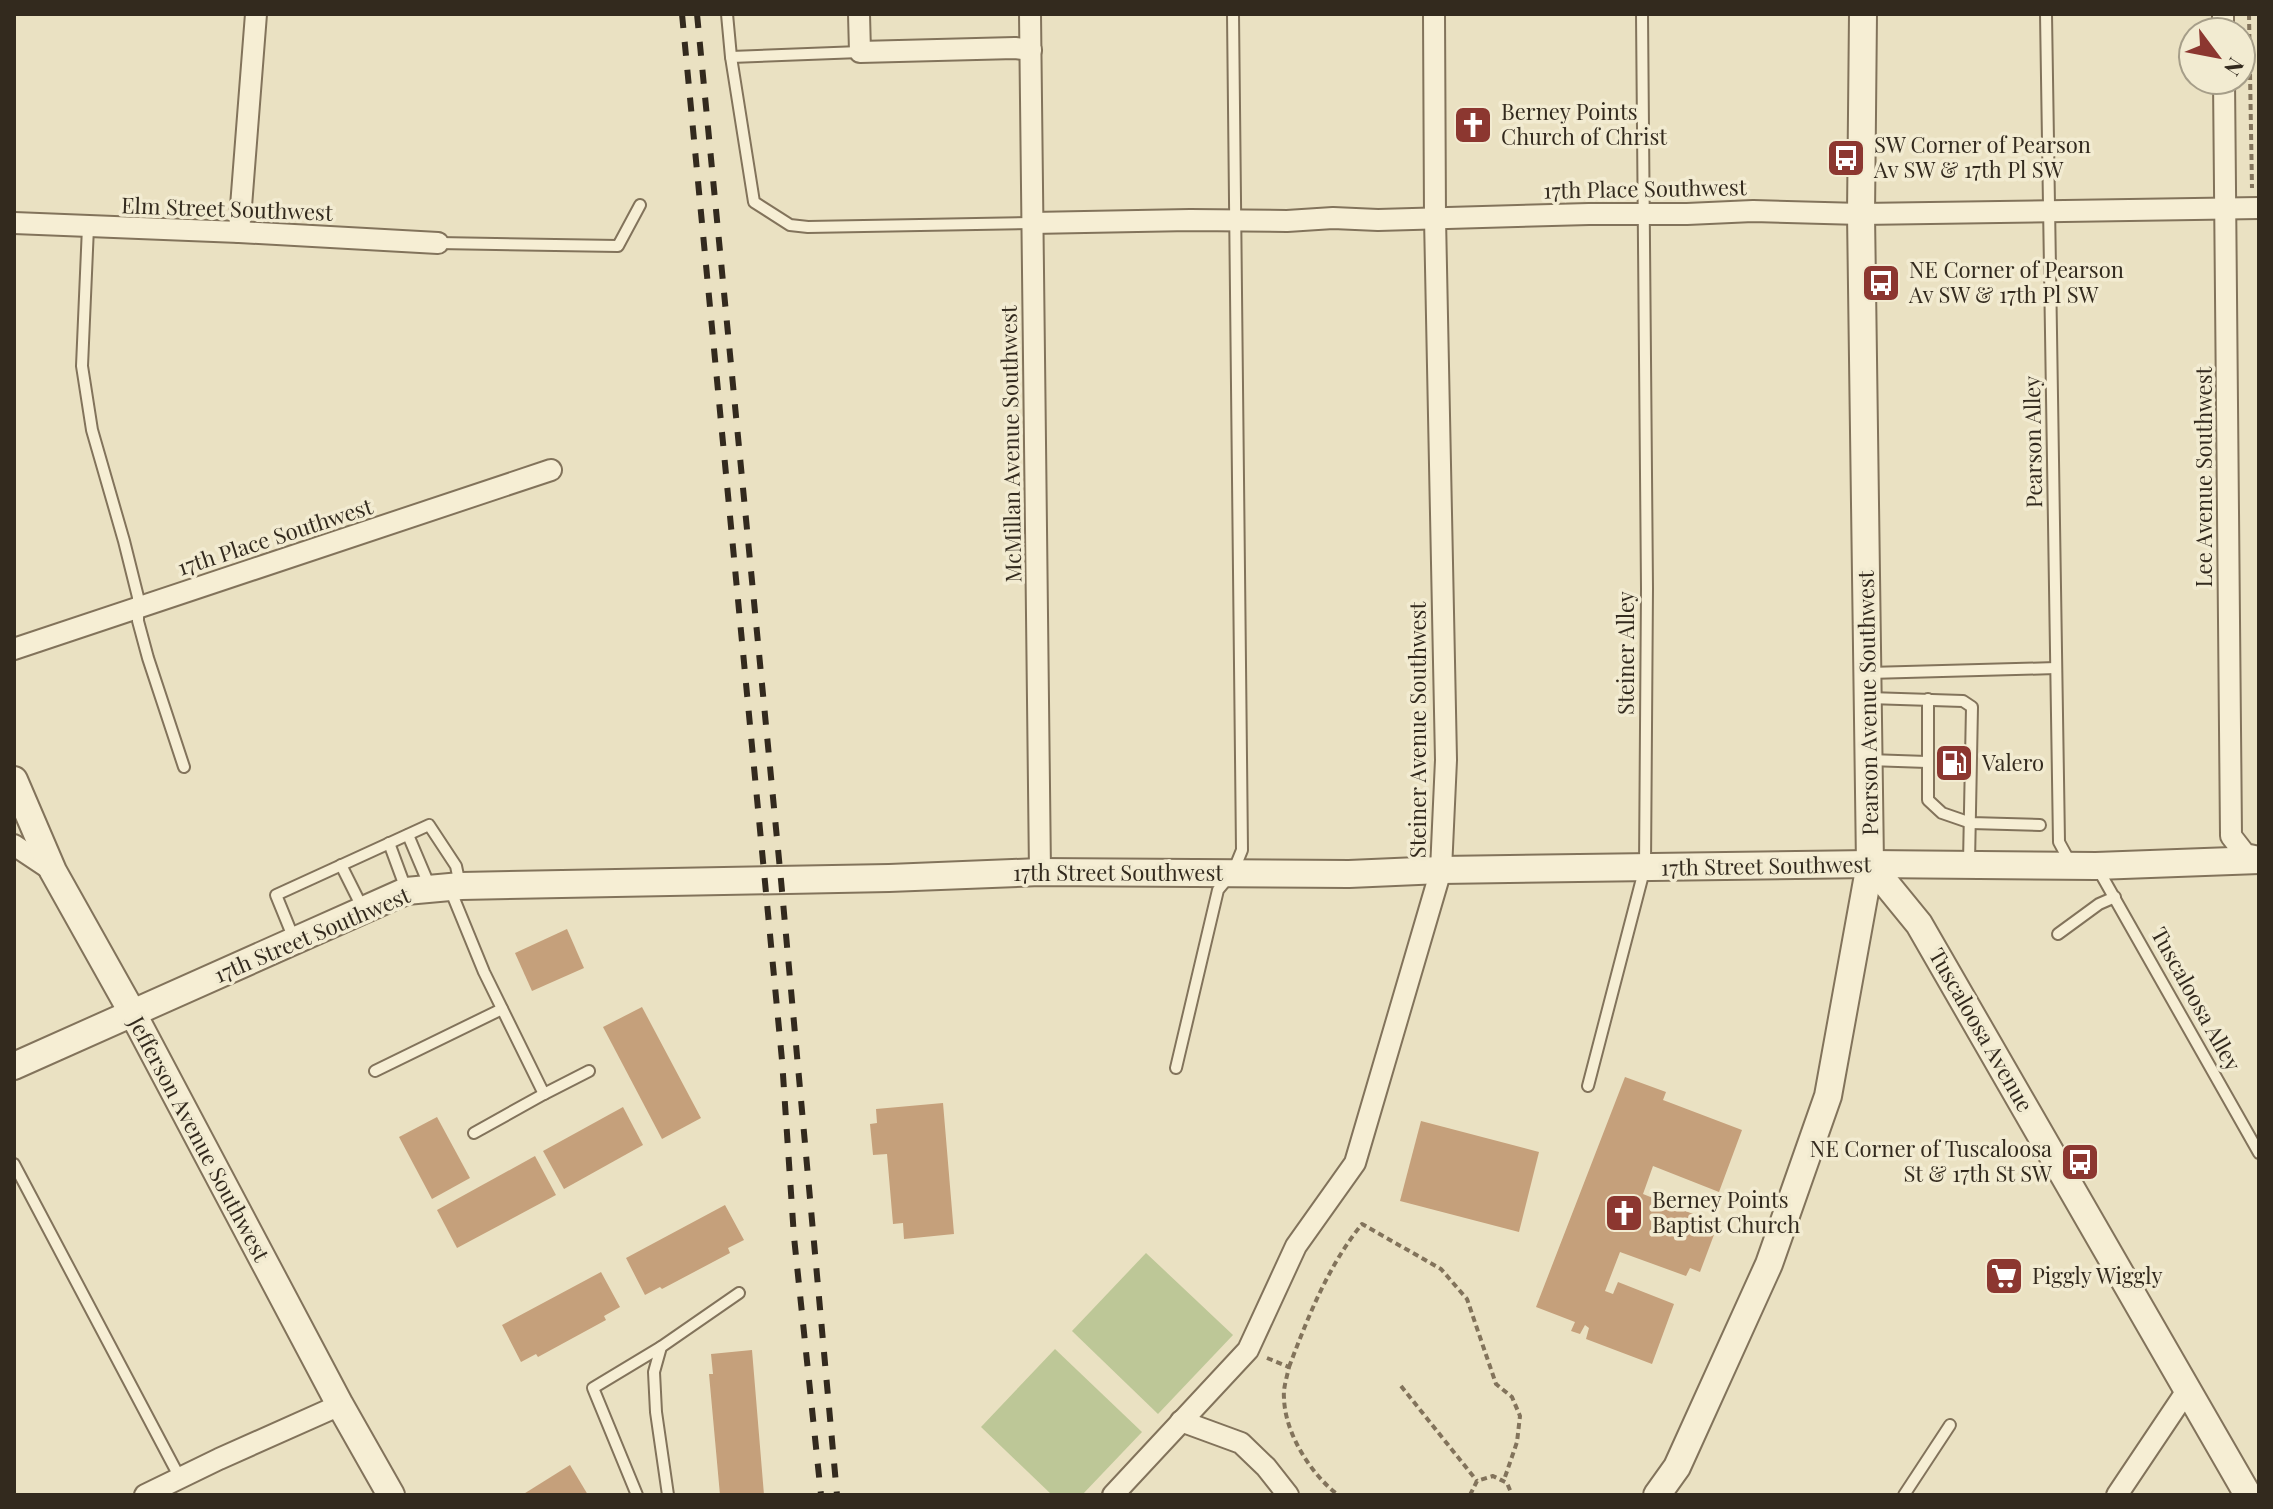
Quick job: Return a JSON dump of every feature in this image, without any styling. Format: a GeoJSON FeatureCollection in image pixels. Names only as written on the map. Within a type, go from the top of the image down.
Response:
{"type":"FeatureCollection","features":[{"type":"Feature","properties":{"kind":"street"},"geometry":{"type":"LineString","coordinates":[[239,232],[256,14]]}},
{"type":"Feature","properties":{"kind":"street"},"geometry":{"type":"LineString","coordinates":[[859,14],[860,52],[1031,50]]}},
{"type":"Feature","properties":{"kind":"street","name":"McMillan Avenue Southwest"},"geometry":{"type":"LineString","coordinates":[[1030,14],[1040,872]]}},
{"type":"Feature","properties":{"kind":"street","name":"Steiner Avenue Southwest"},"geometry":{"type":"LineString","coordinates":[[1113,1495],[1248,1350],[1296,1246],[1355,1163],[1441,870],[1446,760],[1434,14]]}},
{"type":"Feature","properties":{"kind":"street","name":"Pearson Avenue Southwest"},"geometry":{"type":"LineString","coordinates":[[1657,1495],[1677,1467],[1769,1264],[1828,1096],[1870,864],[1861,214],[1863,14]]}},
{"type":"Feature","properties":{"kind":"street","name":"Lee Avenue Southwest"},"geometry":{"type":"LineString","coordinates":[[2224,96],[2231,836],[2245,854],[2259,858]]}},
{"type":"Feature","properties":{"kind":"street","name":"17th Place Southwest"},"geometry":{"type":"LineString","coordinates":[[1032,223],[1378,220],[1753,211],[1861,214],[2256,208]]}},
{"type":"Feature","properties":{"kind":"street","name":"Elm Street Southwest"},"geometry":{"type":"LineString","coordinates":[[14,223],[438,243]]}},
{"type":"Feature","properties":{"kind":"street","name":"17th Place Southwest"},"geometry":{"type":"LineString","coordinates":[[14,649],[551,470]]}},
{"type":"Feature","properties":{"kind":"street","name":"Jefferson Avenue Southwest"},"geometry":{"type":"LineString","coordinates":[[14,780],[53,871],[391,1495]]}},
{"type":"Feature","properties":{"kind":"street"},"geometry":{"type":"LineString","coordinates":[[14,845],[53,871]]}},
{"type":"Feature","properties":{"kind":"street","name":"17th Street Southwest"},"geometry":{"type":"LineString","coordinates":[[14,1066],[364,910],[437,888],[1040,872],[1349,874],[1870,864],[2084,866],[2259,858]]}},
{"type":"Feature","properties":{"kind":"street","name":"Tuscaloosa Avenue"},"geometry":{"type":"LineString","coordinates":[[1870,864],[1919,924],[2248,1495]]}},
{"type":"Feature","properties":{"kind":"street"},"geometry":{"type":"LineString","coordinates":[[2117,1495],[2188,1389]]}},
{"type":"Feature","properties":{"kind":"street"},"geometry":{"type":"LineString","coordinates":[[145,1495],[171,1486],[340,1405]]}},
{"type":"Feature","properties":{"kind":"street"},"geometry":{"type":"LineString","coordinates":[[1181,1421],[1241,1443],[1266,1467],[1288,1495]]}},
{"type":"Feature","properties":{"kind":"lane"},"geometry":{"type":"LineString","coordinates":[[727,14],[754,202],[790,225],[808,227],[1032,223]]}},
{"type":"Feature","properties":{"kind":"lane"},"geometry":{"type":"LineString","coordinates":[[1176,1068],[1218,890],[1233,872],[1242,850],[1233,14]]}},
{"type":"Feature","properties":{"kind":"lane","name":"Steiner Alley"},"geometry":{"type":"LineString","coordinates":[[1588,1086],[1645,867],[1647,588],[1642,14]]}},
{"type":"Feature","properties":{"kind":"lane","name":"Pearson Alley"},"geometry":{"type":"LineString","coordinates":[[2046,14],[2059,842],[2084,866]]}},
{"type":"Feature","properties":{"kind":"lane"},"geometry":{"type":"LineString","coordinates":[[731,57],[860,52]]}},
{"type":"Feature","properties":{"kind":"lane"},"geometry":{"type":"LineString","coordinates":[[438,243],[618,246],[640,205]]}},
{"type":"Feature","properties":{"kind":"lane"},"geometry":{"type":"LineString","coordinates":[[88,227],[82,366],[92,430],[138,597],[138,621],[148,658],[184,767]]}},
{"type":"Feature","properties":{"kind":"lane"},"geometry":{"type":"LineString","coordinates":[[1867,686],[2056,668]]}},
{"type":"Feature","properties":{"kind":"lane"},"geometry":{"type":"LineString","coordinates":[[1867,686],[1928,699],[1963,701],[1972,707],[1968,776],[1971,823],[1969,866]]}},
{"type":"Feature","properties":{"kind":"lane"},"geometry":{"type":"LineString","coordinates":[[1928,699],[1928,800],[1942,813],[1971,823],[2040,825]]}},
{"type":"Feature","properties":{"kind":"lane"},"geometry":{"type":"LineString","coordinates":[[1927,748],[1941,748]]}},
{"type":"Feature","properties":{"kind":"lane"},"geometry":{"type":"LineString","coordinates":[[1869,760],[1927,762]]}},
{"type":"Feature","properties":{"kind":"lane"},"geometry":{"type":"LineString","coordinates":[[1928,775],[1941,775]]}},
{"type":"Feature","properties":{"kind":"lane"},"geometry":{"type":"LineString","coordinates":[[295,941],[276,895],[429,825],[456,866],[437,888]]}},
{"type":"Feature","properties":{"kind":"lane"},"geometry":{"type":"LineString","coordinates":[[408,835],[484,972],[544,1094]]}},
{"type":"Feature","properties":{"kind":"lane"},"geometry":{"type":"LineString","coordinates":[[389,843],[437,888]]}},
{"type":"Feature","properties":{"kind":"lane"},"geometry":{"type":"LineString","coordinates":[[341,865],[364,910]]}},
{"type":"Feature","properties":{"kind":"lane","name":"Tuscaloosa Alley"},"geometry":{"type":"LineString","coordinates":[[2084,866],[2115,897],[2259,1153]]}},
{"type":"Feature","properties":{"kind":"lane"},"geometry":{"type":"LineString","coordinates":[[2058,934],[2099,904],[2115,897]]}},
{"type":"Feature","properties":{"kind":"lane"},"geometry":{"type":"LineString","coordinates":[[375,1071],[502,1009]]}},
{"type":"Feature","properties":{"kind":"lane"},"geometry":{"type":"LineString","coordinates":[[474,1133],[589,1071]]}},
{"type":"Feature","properties":{"kind":"lane"},"geometry":{"type":"LineString","coordinates":[[14,1164],[171,1486]]}},
{"type":"Feature","properties":{"kind":"lane"},"geometry":{"type":"LineString","coordinates":[[637,1495],[593,1388],[661,1347],[739,1293]]}},
{"type":"Feature","properties":{"kind":"lane"},"geometry":{"type":"LineString","coordinates":[[661,1347],[654,1372],[656,1412],[668,1495]]}},
{"type":"Feature","properties":{"kind":"lane"},"geometry":{"type":"LineString","coordinates":[[1904,1495],[1950,1425]]}},
{"type":"Feature","properties":{"kind":"path"},"geometry":{"type":"LineString","coordinates":[[2249,14],[2256,208]]}},
{"type":"Feature","properties":{"kind":"path"},"geometry":{"type":"LineString","coordinates":[[1338,1495],[1325,1485],[1304,1455],[1288,1423],[1284,1397],[1289,1367],[1317,1298],[1350,1239],[1362,1224],[1441,1269],[1467,1299],[1496,1384],[1512,1397],[1520,1416],[1517,1442],[1504,1480]]}},
{"type":"Feature","properties":{"kind":"path"},"geometry":{"type":"LineString","coordinates":[[1248,1350],[1289,1367]]}},
{"type":"Feature","properties":{"kind":"path"},"geometry":{"type":"LineString","coordinates":[[1401,1386],[1477,1481]]}},
{"type":"Feature","properties":{"kind":"path"},"geometry":{"type":"LineString","coordinates":[[1470,1495],[1477,1481],[1493,1476],[1504,1480],[1512,1495]]}},
{"type":"Feature","properties":{"kind":"green space"},"geometry":{"type":"Polygon","coordinates":[[[1146,1253],[1233,1335],[1158,1414],[1072,1331],[1146,1253]]]}},
{"type":"Feature","properties":{"kind":"green space"},"geometry":{"type":"Polygon","coordinates":[[[1055,1349],[1142,1432],[1082,1495],[1052,1495],[981,1427],[1055,1349]]]}},
{"type":"Feature","properties":{"kind":"building"},"geometry":{"type":"Polygon","coordinates":[[[567,929],[584,968],[532,991],[515,953],[567,929]]]}},
{"type":"Feature","properties":{"kind":"building"},"geometry":{"type":"Polygon","coordinates":[[[642,1007],[701,1118],[662,1139],[603,1027],[642,1007]]]}},
{"type":"Feature","properties":{"kind":"building"},"geometry":{"type":"Polygon","coordinates":[[[1625,1077],[1666,1092],[1663,1100],[1742,1130],[1719,1192],[1653,1166],[1643,1194],[1708,1220],[1706,1228],[1715,1232],[1700,1272],[1690,1268],[1686,1276],[1620,1252],[1605,1291],[1613,1294],[1618,1282],[1674,1304],[1652,1364],[1586,1339],[1589,1328],[1585,1325],[1580,1334],[1571,1331],[1575,1322],[1536,1307],[1625,1077]]]}},
{"type":"Feature","properties":{"kind":"building"},"geometry":{"type":"Polygon","coordinates":[[[943,1103],[954,1234],[904,1239],[903,1223],[893,1224],[887,1154],[873,1155],[870,1124],[877,1123],[876,1109],[943,1103]]]}},
{"type":"Feature","properties":{"kind":"building"},"geometry":{"type":"Polygon","coordinates":[[[623,1107],[643,1145],[564,1189],[543,1151],[623,1107]]]}},
{"type":"Feature","properties":{"kind":"building"},"geometry":{"type":"Polygon","coordinates":[[[437,1117],[470,1178],[432,1199],[399,1137],[437,1117]]]}},
{"type":"Feature","properties":{"kind":"building"},"geometry":{"type":"Polygon","coordinates":[[[1421,1121],[1539,1152],[1519,1232],[1400,1201],[1421,1121]]]}},
{"type":"Feature","properties":{"kind":"building"},"geometry":{"type":"Polygon","coordinates":[[[535,1156],[556,1195],[457,1248],[437,1210],[535,1156]]]}},
{"type":"Feature","properties":{"kind":"building"},"geometry":{"type":"Polygon","coordinates":[[[725,1205],[744,1240],[728,1248],[730,1253],[645,1295],[626,1258],[725,1205]]]}},
{"type":"Feature","properties":{"kind":"building"},"geometry":{"type":"Polygon","coordinates":[[[601,1272],[620,1307],[604,1316],[606,1320],[538,1357],[536,1354],[521,1362],[502,1325],[601,1272]]]}},
{"type":"Feature","properties":{"kind":"building"},"geometry":{"type":"Polygon","coordinates":[[[752,1350],[764,1495],[720,1495],[709,1374],[713,1374],[711,1354],[752,1350]]]}},
{"type":"Feature","properties":{"kind":"building"},"geometry":{"type":"Polygon","coordinates":[[[570,1465],[588,1495],[522,1495],[570,1465]]]}},
{"type":"Feature","properties":{"kind":"railway"},"geometry":{"type":"LineString","coordinates":[[682,14],[782,1060],[794,1237],[821,1495]]}},
{"type":"Feature","properties":{"kind":"railway"},"geometry":{"type":"LineString","coordinates":[[697,14],[837,1495]]}},
{"type":"Feature","properties":{"kind":"place","name":"Berney Points Church of Christ"},"geometry":{"type":"Point","coordinates":[1473,125]}},
{"type":"Feature","properties":{"kind":"place","name":"SW Corner of Pearson Av SW & 17th Pl SW"},"geometry":{"type":"Point","coordinates":[1846,158]}},
{"type":"Feature","properties":{"kind":"place","name":"NE Corner of Pearson Av SW & 17th Pl SW"},"geometry":{"type":"Point","coordinates":[1881,283]}},
{"type":"Feature","properties":{"kind":"place","name":"Valero"},"geometry":{"type":"Point","coordinates":[1954,763]}},
{"type":"Feature","properties":{"kind":"place","name":"NE Corner of Tuscaloosa St & 17th St SW"},"geometry":{"type":"Point","coordinates":[2080,1162]}},
{"type":"Feature","properties":{"kind":"place","name":"Berney Points Baptist Church"},"geometry":{"type":"Point","coordinates":[1624,1213]}},
{"type":"Feature","properties":{"kind":"place","name":"Piggly Wiggly"},"geometry":{"type":"Point","coordinates":[2004,1276]}}]}
